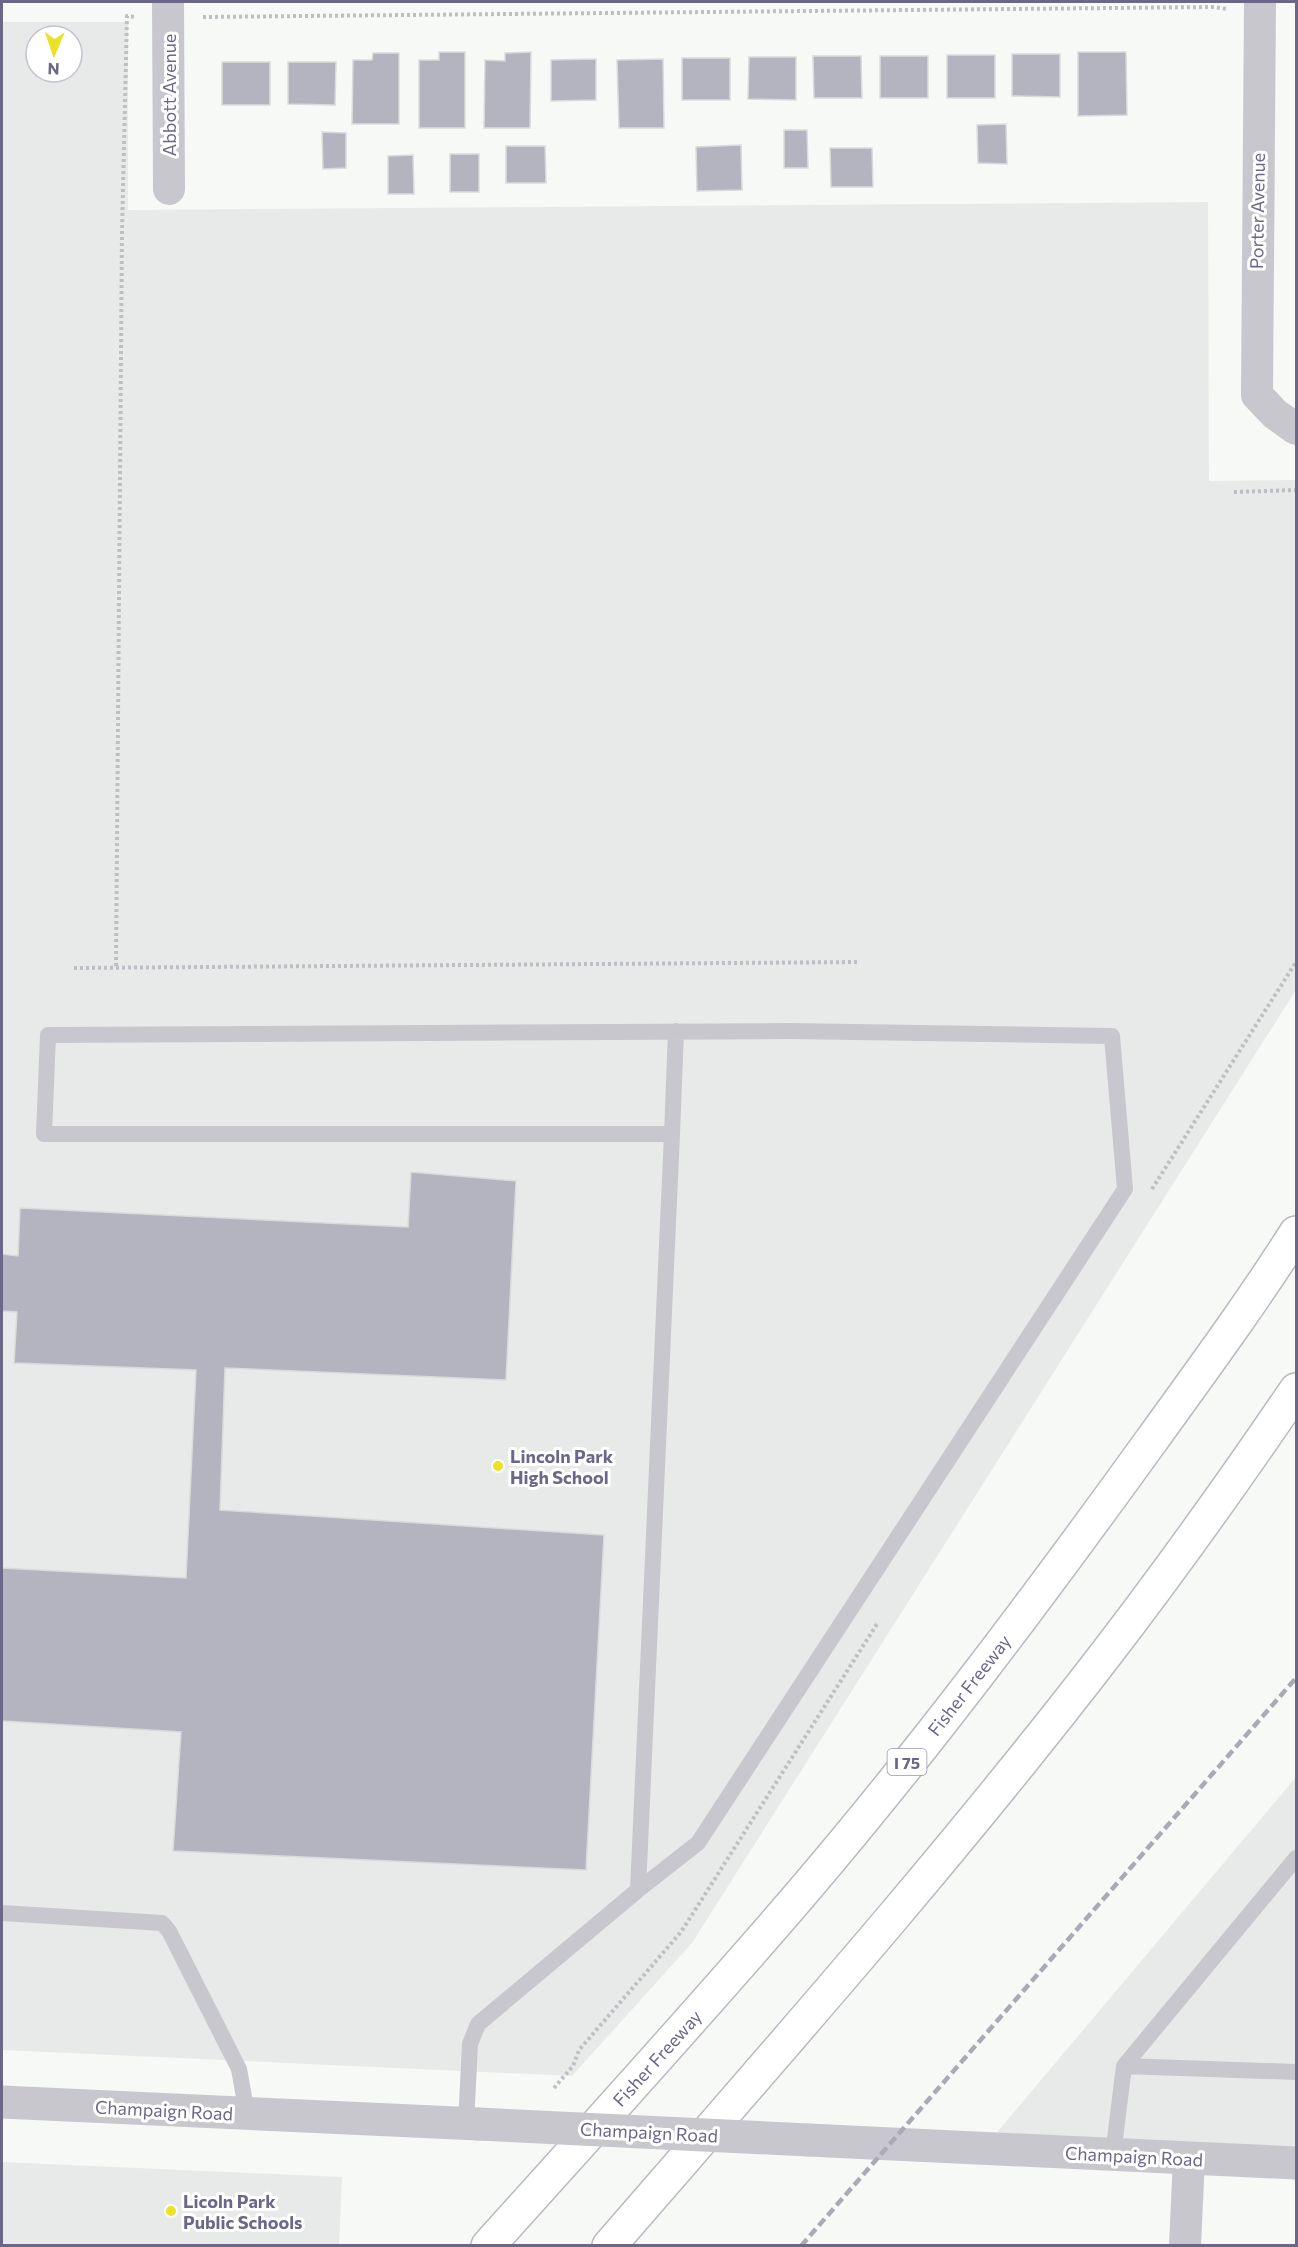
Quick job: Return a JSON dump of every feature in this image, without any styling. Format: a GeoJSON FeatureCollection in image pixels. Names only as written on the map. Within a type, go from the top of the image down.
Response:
{"type":"FeatureCollection","features":[{"type":"Feature","properties":{"kind":"highway","name":"Fisher Freeway"},"geometry":{"type":"LineString","coordinates":[[488,2246],[787,1910],[934,1729],[1027,1612],[1211,1357],[1296,1233]]}},
{"type":"Feature","properties":{"kind":"highway"},"geometry":{"type":"LineString","coordinates":[[609,2246],[876,1937],[1097,1665],[1197,1534],[1296,1390]]}},
{"type":"Feature","properties":{"kind":"street","name":"Porter Avenue"},"geometry":{"type":"LineString","coordinates":[[1260,2],[1257,395],[1286,422]]}},
{"type":"Feature","properties":{"kind":"street","name":"Abbott Avenue"},"geometry":{"type":"LineString","coordinates":[[168,9],[169,189]]}},
{"type":"Feature","properties":{"kind":"street","name":"Champaign Road"},"geometry":{"type":"LineString","coordinates":[[2,2102],[1296,2163]]}},
{"type":"Feature","properties":{"kind":"street"},"geometry":{"type":"LineString","coordinates":[[1185,2246],[1190,2158]]}},
{"type":"Feature","properties":{"kind":"lane"},"geometry":{"type":"LineString","coordinates":[[472,2124],[470,2044],[478,2024],[638,1890],[698,1843],[1125,1189],[1112,1036],[676,1031],[48,1035],[45,1134],[672,1134]]}},
{"type":"Feature","properties":{"kind":"lane"},"geometry":{"type":"LineString","coordinates":[[638,1890],[676,1031]]}},
{"type":"Feature","properties":{"kind":"lane"},"geometry":{"type":"LineString","coordinates":[[1113,2155],[1124,2066],[1296,1858]]}},
{"type":"Feature","properties":{"kind":"lane"},"geometry":{"type":"LineString","coordinates":[[2,1913],[162,1923],[169,1931],[240,2069],[247,2114]]}},
{"type":"Feature","properties":{"kind":"lane"},"geometry":{"type":"LineString","coordinates":[[1124,2066],[1296,2072]]}},
{"type":"Feature","properties":{"kind":"path"},"geometry":{"type":"LineString","coordinates":[[116,966],[122,244],[127,16],[168,9],[1214,7],[1230,10]]}},
{"type":"Feature","properties":{"kind":"path"},"geometry":{"type":"LineString","coordinates":[[1234,492],[1296,490]]}},
{"type":"Feature","properties":{"kind":"path"},"geometry":{"type":"LineString","coordinates":[[74,968],[859,962]]}},
{"type":"Feature","properties":{"kind":"shaded area","name":"Lincoln Park High School"},"geometry":{"type":"Polygon","coordinates":[[[2,22],[128,22],[128,210],[1208,202],[1209,481],[1296,480],[1296,990],[692,1943],[572,2076],[2,2050],[2,22]]]}},
{"type":"Feature","properties":{"kind":"shaded area"},"geometry":{"type":"Polygon","coordinates":[[[1296,1777],[1296,2163],[983,2149],[1296,1777]]]}},
{"type":"Feature","properties":{"kind":"shaded area","name":"Licoln Park Public Schools"},"geometry":{"type":"Polygon","coordinates":[[[2,2162],[342,2177],[339,2245],[2,2245],[2,2162]]]}},
{"type":"Feature","properties":{"kind":"building"},"geometry":{"type":"Polygon","coordinates":[[[439,52],[465,52],[465,128],[419,128],[419,60],[439,60],[439,52]]]}},
{"type":"Feature","properties":{"kind":"building"},"geometry":{"type":"Polygon","coordinates":[[[531,52],[530,128],[484,128],[485,60],[505,61],[505,53],[531,52]]]}},
{"type":"Feature","properties":{"kind":"building"},"geometry":{"type":"Polygon","coordinates":[[[1078,52],[1126,52],[1127,115],[1078,116],[1078,52]]]}},
{"type":"Feature","properties":{"kind":"building"},"geometry":{"type":"Polygon","coordinates":[[[373,53],[399,53],[399,124],[352,124],[353,60],[372,60],[373,53]]]}},
{"type":"Feature","properties":{"kind":"building"},"geometry":{"type":"Polygon","coordinates":[[[1012,54],[1060,54],[1060,97],[1012,96],[1012,54]]]}},
{"type":"Feature","properties":{"kind":"building"},"geometry":{"type":"Polygon","coordinates":[[[947,55],[995,55],[995,98],[947,98],[947,55]]]}},
{"type":"Feature","properties":{"kind":"building"},"geometry":{"type":"Polygon","coordinates":[[[813,56],[861,56],[862,98],[814,98],[813,56]]]}},
{"type":"Feature","properties":{"kind":"building"},"geometry":{"type":"Polygon","coordinates":[[[880,56],[928,56],[928,98],[880,98],[880,56]]]}},
{"type":"Feature","properties":{"kind":"building"},"geometry":{"type":"Polygon","coordinates":[[[749,57],[796,57],[796,100],[748,99],[749,57]]]}},
{"type":"Feature","properties":{"kind":"building"},"geometry":{"type":"Polygon","coordinates":[[[682,58],[730,58],[730,100],[682,100],[682,58]]]}},
{"type":"Feature","properties":{"kind":"building"},"geometry":{"type":"Polygon","coordinates":[[[596,59],[596,100],[551,101],[551,60],[596,59]]]}},
{"type":"Feature","properties":{"kind":"building"},"geometry":{"type":"Polygon","coordinates":[[[663,59],[664,128],[619,128],[617,60],[663,59]]]}},
{"type":"Feature","properties":{"kind":"building"},"geometry":{"type":"Polygon","coordinates":[[[222,62],[270,62],[270,105],[222,105],[222,62]]]}},
{"type":"Feature","properties":{"kind":"building"},"geometry":{"type":"Polygon","coordinates":[[[288,62],[336,62],[335,105],[288,104],[288,62]]]}},
{"type":"Feature","properties":{"kind":"building"},"geometry":{"type":"Polygon","coordinates":[[[1006,124],[1007,164],[978,163],[977,125],[1006,124]]]}},
{"type":"Feature","properties":{"kind":"building"},"geometry":{"type":"Polygon","coordinates":[[[784,130],[807,130],[808,168],[784,168],[784,130]]]}},
{"type":"Feature","properties":{"kind":"building"},"geometry":{"type":"Polygon","coordinates":[[[322,132],[346,133],[346,168],[323,169],[322,132]]]}},
{"type":"Feature","properties":{"kind":"building"},"geometry":{"type":"Polygon","coordinates":[[[741,145],[742,190],[697,191],[696,147],[741,145]]]}},
{"type":"Feature","properties":{"kind":"building"},"geometry":{"type":"Polygon","coordinates":[[[506,146],[545,146],[546,183],[506,183],[506,146]]]}},
{"type":"Feature","properties":{"kind":"building"},"geometry":{"type":"Polygon","coordinates":[[[830,148],[872,148],[873,187],[831,187],[830,148]]]}},
{"type":"Feature","properties":{"kind":"building"},"geometry":{"type":"Polygon","coordinates":[[[450,154],[479,154],[479,192],[450,192],[450,154]]]}},
{"type":"Feature","properties":{"kind":"building"},"geometry":{"type":"Polygon","coordinates":[[[413,155],[414,194],[388,194],[388,156],[413,155]]]}},
{"type":"Feature","properties":{"kind":"building"},"geometry":{"type":"Polygon","coordinates":[[[411,1172],[516,1181],[506,1380],[225,1368],[220,1510],[604,1535],[586,1870],[173,1851],[181,1732],[2,1721],[2,1568],[186,1578],[196,1370],[14,1363],[17,1312],[2,1311],[2,1254],[18,1256],[20,1208],[408,1227],[411,1172]]]}},
{"type":"Feature","properties":{"kind":"railway"},"geometry":{"type":"LineString","coordinates":[[801,2246],[1296,1678]]}},
{"type":"Feature","properties":{"kind":"place","name":"Lincoln Park High School"},"geometry":{"type":"Point","coordinates":[498,1466]}},
{"type":"Feature","properties":{"kind":"place","name":"Licoln Park Public Schools"},"geometry":{"type":"Point","coordinates":[171,2211]}}]}
